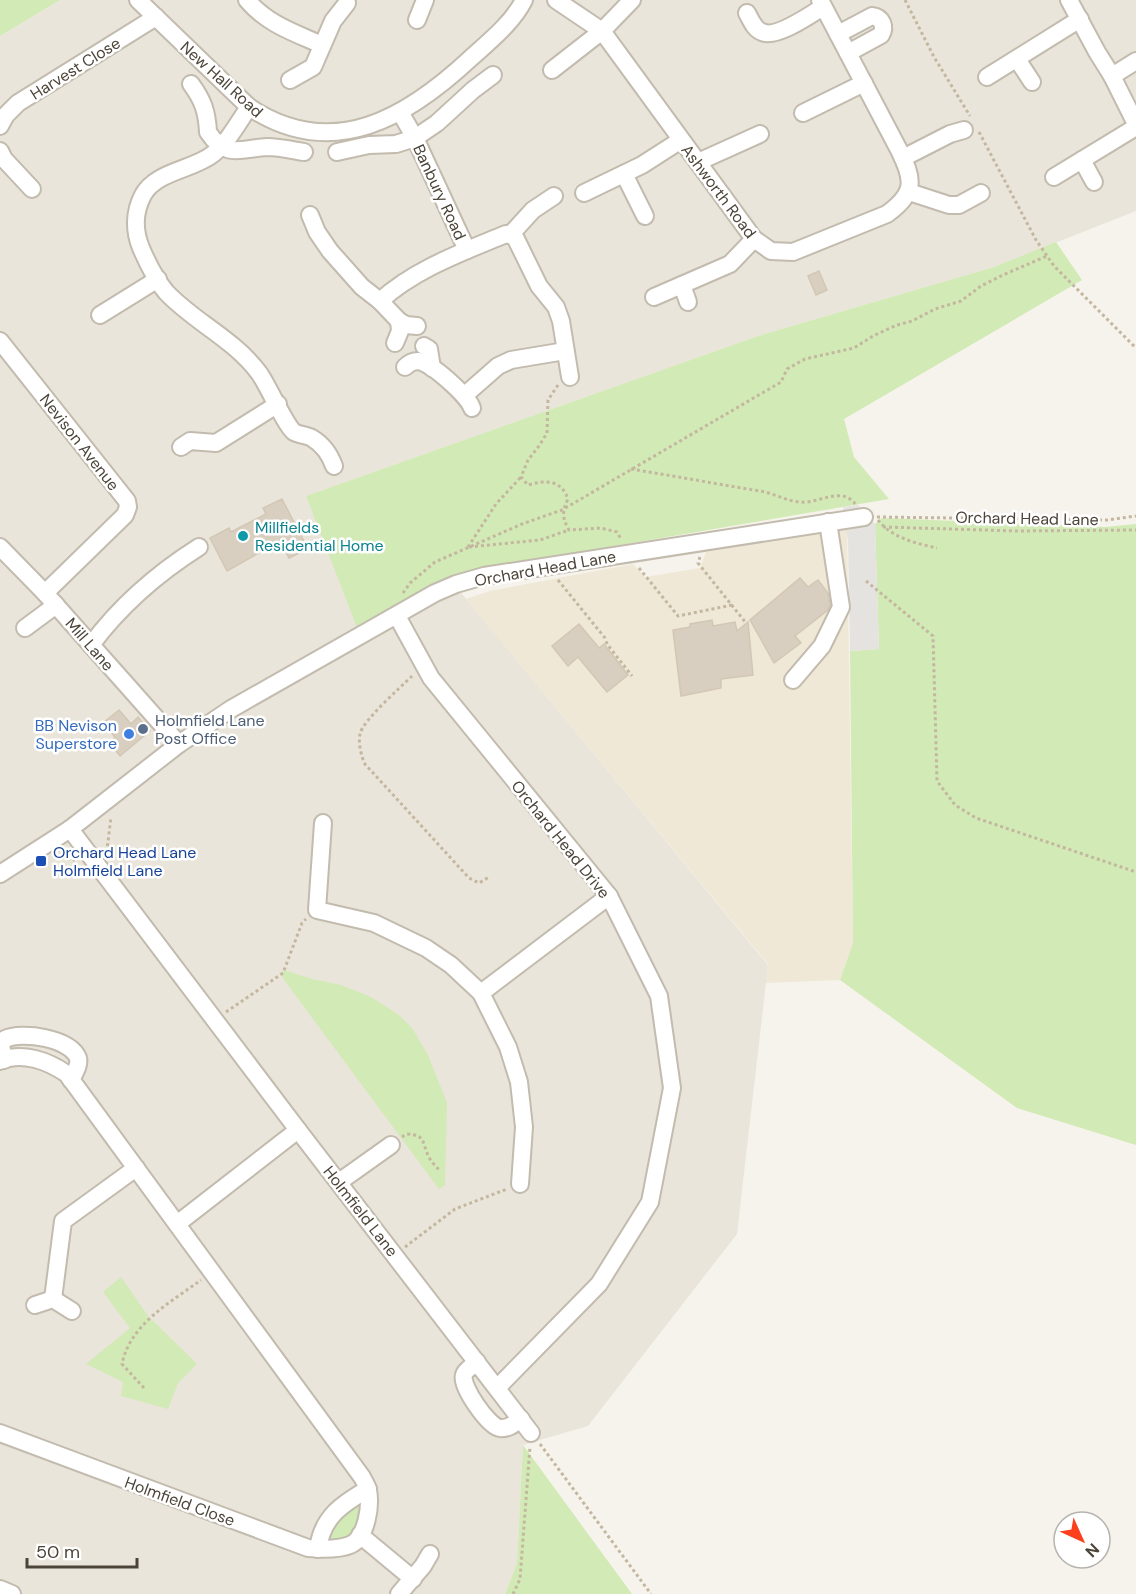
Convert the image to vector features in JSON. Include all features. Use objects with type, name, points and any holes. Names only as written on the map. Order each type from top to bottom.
[{"type":"street","name":"New Hall Road","points":[[138,0],[249,107],[270,121],[308,132],[322,133],[357,129],[400,112],[461,67],[505,26],[524,0]]},
{"type":"street","points":[[247,0],[266,18],[322,45]]},
{"type":"street","points":[[417,20],[425,0]]},
{"type":"street","name":"Ashworth Road","points":[[556,0],[602,31],[754,239],[771,251],[793,252],[887,214],[899,205],[909,192]]},
{"type":"street","points":[[552,70],[602,31],[632,0]]},
{"type":"street","points":[[1054,177],[1136,126],[1112,75],[1096,52],[1069,0]]},
{"type":"street","points":[[290,80],[313,67],[333,21],[347,3]]},
{"type":"street","points":[[747,13],[753,25],[760,32],[769,34],[779,32],[822,4],[903,158],[910,177],[909,192],[949,205],[958,205],[981,193]]},
{"type":"street","points":[[837,33],[872,16],[880,20],[883,25],[882,35],[848,53]]},
{"type":"street","name":"Harvest Close","points":[[0,124],[18,104],[156,17]]},
{"type":"street","points":[[987,76],[1080,19]]},
{"type":"street","points":[[1017,59],[1032,82]]},
{"type":"street","points":[[1112,75],[1136,61]]},
{"type":"street","points":[[337,152],[369,145],[396,144],[415,138],[437,123],[472,90],[494,75]]},
{"type":"street","points":[[803,112],[864,82]]},
{"type":"street","points":[[191,84],[202,98],[206,109],[208,132],[230,151],[242,152],[267,147],[304,153]]},
{"type":"street","points":[[249,107],[222,145],[211,155],[169,175],[152,185],[144,193],[135,224],[136,235],[146,259],[165,290],[181,306],[237,348],[259,373],[294,431],[312,438],[331,457],[334,466]]},
{"type":"street","name":"Banbury Road","points":[[400,112],[415,138],[467,250],[511,234]]},
{"type":"street","points":[[903,158],[950,134],[964,130]]},
{"type":"street","points":[[698,162],[760,134]]},
{"type":"street","points":[[584,193],[624,174],[681,140]]},
{"type":"street","points":[[0,151],[4,159],[32,189]]},
{"type":"street","points":[[1082,160],[1094,182]]},
{"type":"street","points":[[624,174],[645,216]]},
{"type":"street","points":[[554,196],[533,210],[511,234],[520,245],[539,286],[556,307],[561,321],[570,377]]},
{"type":"street","points":[[310,215],[317,232],[330,251],[362,287],[380,301],[399,321],[406,325],[417,326]]},
{"type":"street","points":[[654,297],[730,264],[754,239]]},
{"type":"street","points":[[380,301],[404,281],[467,250]]},
{"type":"street","points":[[100,315],[158,279]]},
{"type":"street","points":[[682,285],[688,302]]},
{"type":"street","points":[[395,343],[400,331],[399,321]]},
{"type":"street","name":"Nevison Avenue","points":[[0,341],[127,501],[128,507],[125,515],[25,628]]},
{"type":"street","points":[[424,346],[429,349],[432,368]]},
{"type":"street","points":[[405,367],[417,361],[432,368],[468,401],[498,366],[511,360],[565,351]]},
{"type":"street","points":[[181,447],[190,441],[216,443],[278,404]]},
{"type":"street","name":"Orchard Head Lane","points":[[0,874],[70,829],[179,744],[231,709],[435,593],[456,584],[484,576],[869,517]]},
{"type":"street","points":[[793,680],[822,645],[841,607],[828,522]]},
{"type":"street","name":"Mill Lane","points":[[0,547],[51,599],[179,744]]},
{"type":"street","points":[[91,645],[105,626],[167,568],[199,547]]},
{"type":"street","name":"Orchard Head Drive","points":[[401,613],[431,678],[609,896],[659,996],[672,1088],[650,1202],[599,1284],[496,1388]]},
{"type":"street","points":[[323,823],[316,910],[374,923],[416,943],[451,965],[481,993],[508,1047],[519,1082],[524,1127],[520,1184]]},
{"type":"street","name":"Holmfield Lane","points":[[70,829],[531,1433]]},
{"type":"street","points":[[481,993],[609,896]]},
{"type":"street","points":[[71,1080],[78,1065],[78,1058],[72,1050],[43,1037],[24,1035],[5,1039],[2,1045],[2,1061],[38,1059],[52,1063],[67,1074],[71,1080],[177,1224],[213,1272],[363,1477],[368,1489],[368,1507],[360,1535],[413,1579]]},
{"type":"street","points":[[177,1224],[298,1130]]},
{"type":"street","points":[[339,1182],[390,1145]]},
{"type":"street","points":[[52,1299],[63,1221],[136,1168]]},
{"type":"street","points":[[35,1305],[52,1299]]},
{"type":"street","points":[[52,1299],[72,1311]]},
{"type":"street","points":[[477,1362],[465,1372],[463,1378],[467,1392],[489,1421],[495,1427],[508,1428],[521,1419]]},
{"type":"street","name":"Holmfield Close","points":[[0,1433],[308,1548],[350,1545],[360,1535]]},
{"type":"street","points":[[318,1549],[320,1536],[340,1505],[368,1489]]},
{"type":"street","points":[[399,1594],[413,1579],[430,1554]]},
{"type":"street","points":[[0,1589],[12,1594]]},
{"type":"path","points":[[905,0],[934,57],[981,135],[1036,240],[1054,266],[1136,348]]},
{"type":"path","points":[[401,613],[403,592],[435,562],[522,524],[562,510],[782,382],[786,369],[806,359],[854,348],[873,336],[912,321],[935,309],[961,301],[981,286],[1047,256]]},
{"type":"path","points":[[467,547],[496,504],[521,477],[528,460],[547,433],[548,400],[558,386],[570,377]]},
{"type":"path","points":[[629,469],[761,491],[803,502],[828,496],[845,496],[852,498],[869,517],[893,534],[937,548]]},
{"type":"path","points":[[521,477],[528,485],[543,480],[557,484],[566,491],[568,498],[562,510],[569,530]]},
{"type":"path","name":"Orchard Head Lane","points":[[869,517],[1107,520],[1136,516]]},
{"type":"path","points":[[883,527],[1018,531],[1136,530]]},
{"type":"path","points":[[467,547],[540,540],[569,530],[601,528],[617,532],[628,554],[678,616],[732,605]]},
{"type":"path","points":[[706,541],[698,563],[746,623]]},
{"type":"path","points":[[548,567],[605,638],[607,645],[632,676]]},
{"type":"path","points":[[866,581],[933,636],[938,781],[955,805],[976,818],[1136,872]]},
{"type":"path","points":[[424,665],[368,720],[360,732],[360,749],[364,762],[469,878],[479,883],[489,877]]},
{"type":"path","points":[[215,1020],[283,973],[302,923],[316,910]]},
{"type":"path","points":[[390,1145],[406,1134],[417,1134],[422,1138],[429,1156],[439,1170]]},
{"type":"path","points":[[395,1255],[455,1209],[520,1184]]},
{"type":"path","points":[[144,1388],[122,1364],[124,1354],[149,1318],[213,1272]]},
{"type":"path","points":[[513,1594],[520,1580],[531,1433]]},
{"type":"path","points":[[531,1433],[651,1594]]},
{"type":"shaded area","points":[[60,0],[1136,0],[1136,211],[994,267],[758,336],[306,496],[449,578],[768,965],[737,1234],[588,1426],[523,1445],[517,1563],[505,1594],[0,1594],[0,36]]},
{"type":"shaded area","points":[[858,505],[875,524],[879,649],[850,651],[848,540],[843,507]]},
{"type":"shaded area","points":[[847,528],[853,943],[840,980],[766,983],[768,964],[466,599],[490,591],[633,564],[645,577],[700,568],[706,552]]},
{"type":"green space","points":[[0,0],[60,0],[0,36]]},
{"type":"green space","points":[[1056,242],[1082,280],[844,419],[854,457],[889,499],[463,572],[358,630],[306,496],[758,336],[994,267]]},
{"type":"green space","points":[[882,518],[1105,527],[1136,524],[1136,1145],[1017,1108],[840,980],[853,943],[850,651],[879,649],[875,524]]},
{"type":"green space","points":[[284,970],[341,985],[371,997],[399,1015],[412,1028],[428,1055],[447,1103],[445,1185],[439,1189],[293,992],[281,975]]},
{"type":"green space","points":[[121,1277],[148,1316],[197,1364],[178,1383],[168,1409],[121,1396],[123,1382],[86,1364],[130,1328],[103,1292]]},
{"type":"green space","points":[[523,1445],[632,1594],[505,1594],[517,1563]]},
{"type":"green space","points":[[361,1496],[360,1515],[354,1529],[342,1538],[323,1543],[327,1527]]},
{"type":"building","points":[[819,271],[827,290],[816,295],[808,276]]},
{"type":"building","name":"Millfields Residential Home","points":[[282,499],[308,549],[289,558],[280,541],[227,571],[210,538],[229,528],[231,532],[266,514],[263,508]]},
{"type":"building","points":[[800,578],[808,587],[818,580],[828,593],[830,605],[828,610],[795,636],[801,643],[774,663],[750,620]]},
{"type":"building","points":[[712,620],[713,626],[735,622],[737,631],[748,622],[753,675],[721,679],[721,688],[681,696],[673,630]]},
{"type":"building","points":[[579,624],[599,648],[604,644],[628,675],[607,692],[578,657],[568,666],[552,646]]},
{"type":"building","name":"BB Nevison Superstore","points":[[119,710],[131,724],[138,717],[150,731],[120,756],[109,742],[115,737],[103,723]]},
{"type":"place","name":"Millfields Residential Home","points":[[243,536]]},
{"type":"place","name":"Holmfield Lane Post Office","points":[[143,729]]},
{"type":"place","name":"BB Nevison Superstore","points":[[129,734]]},
{"type":"place","name":"Orchard Head Lane Holmfield Lane","points":[[41,861]]}]
